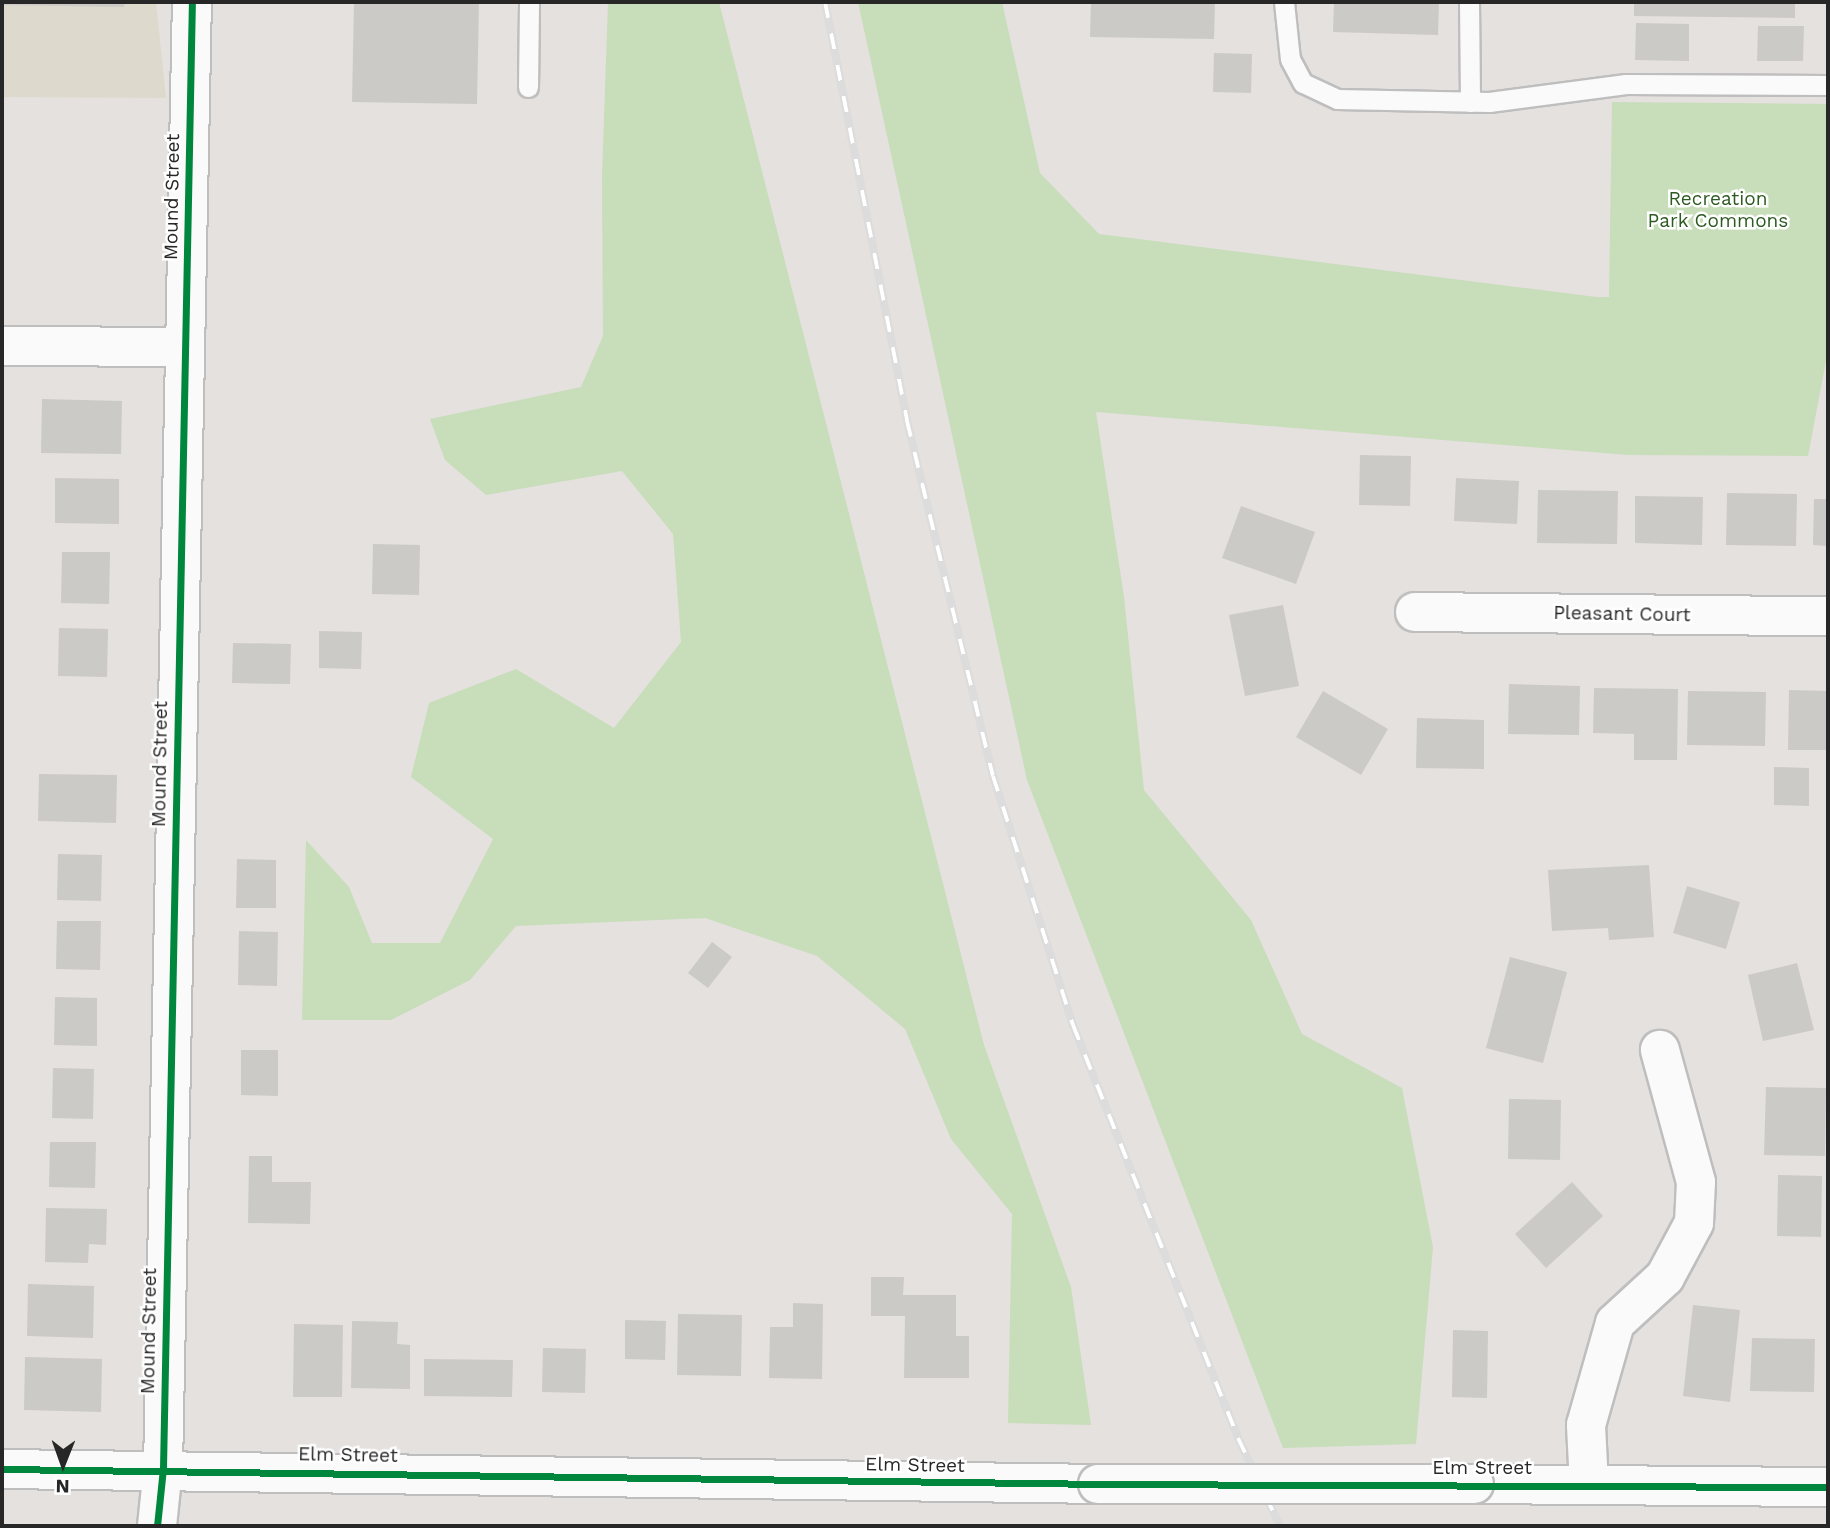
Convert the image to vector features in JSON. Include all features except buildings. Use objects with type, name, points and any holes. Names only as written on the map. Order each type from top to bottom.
[{"type":"street","name":"Mound Street","points":[[157,1526],[163,1468],[192,2]]},
{"type":"street","points":[[2,346],[185,347]]},
{"type":"street","name":"Pleasant Court","points":[[1415,612],[1828,616]]},
{"type":"street","points":[[1589,1485],[1586,1424],[1615,1323],[1665,1277],[1694,1223],[1696,1182],[1660,1050]]},
{"type":"street","name":"Elm Street","points":[[2,1469],[163,1468],[1098,1484],[1828,1488]]},
{"type":"lane","points":[[528,87],[529,2]]},
{"type":"lane","points":[[1284,2],[1290,59],[1303,83],[1337,99],[1470,102],[1626,84],[1828,85]]},
{"type":"lane","points":[[1469,2],[1470,102]]},
{"type":"shaded area","points":[[2,2],[156,2],[166,98],[2,97]]},
{"type":"green space","points":[[608,2],[719,2],[984,1045],[1071,1287],[1091,1425],[1008,1423],[1012,1214],[951,1139],[905,1029],[817,956],[705,918],[516,926],[470,980],[391,1020],[302,1020],[306,840],[349,887],[372,943],[440,943],[493,839],[411,777],[429,703],[516,669],[614,728],[681,642],[673,534],[622,471],[486,495],[445,460],[430,419],[581,387],[603,336],[602,177]]},
{"type":"green space","name":"Recreation Park Commons","points":[[858,2],[1002,2],[1040,173],[1099,234],[1596,297],[1609,297],[1612,102],[1828,104],[1828,350],[1808,456],[1628,455],[1096,412],[1124,597],[1144,790],[1251,920],[1302,1034],[1402,1088],[1433,1247],[1416,1444],[1283,1448],[1027,780]]},
{"type":"railway","points":[[825,2],[907,421],[993,776],[1073,1025],[1238,1438],[1280,1526]]},
{"type":"cycle path","points":[[157,1526],[163,1468],[192,2]]},
{"type":"cycle path","points":[[2,1469],[1098,1484],[1828,1487]]}]
